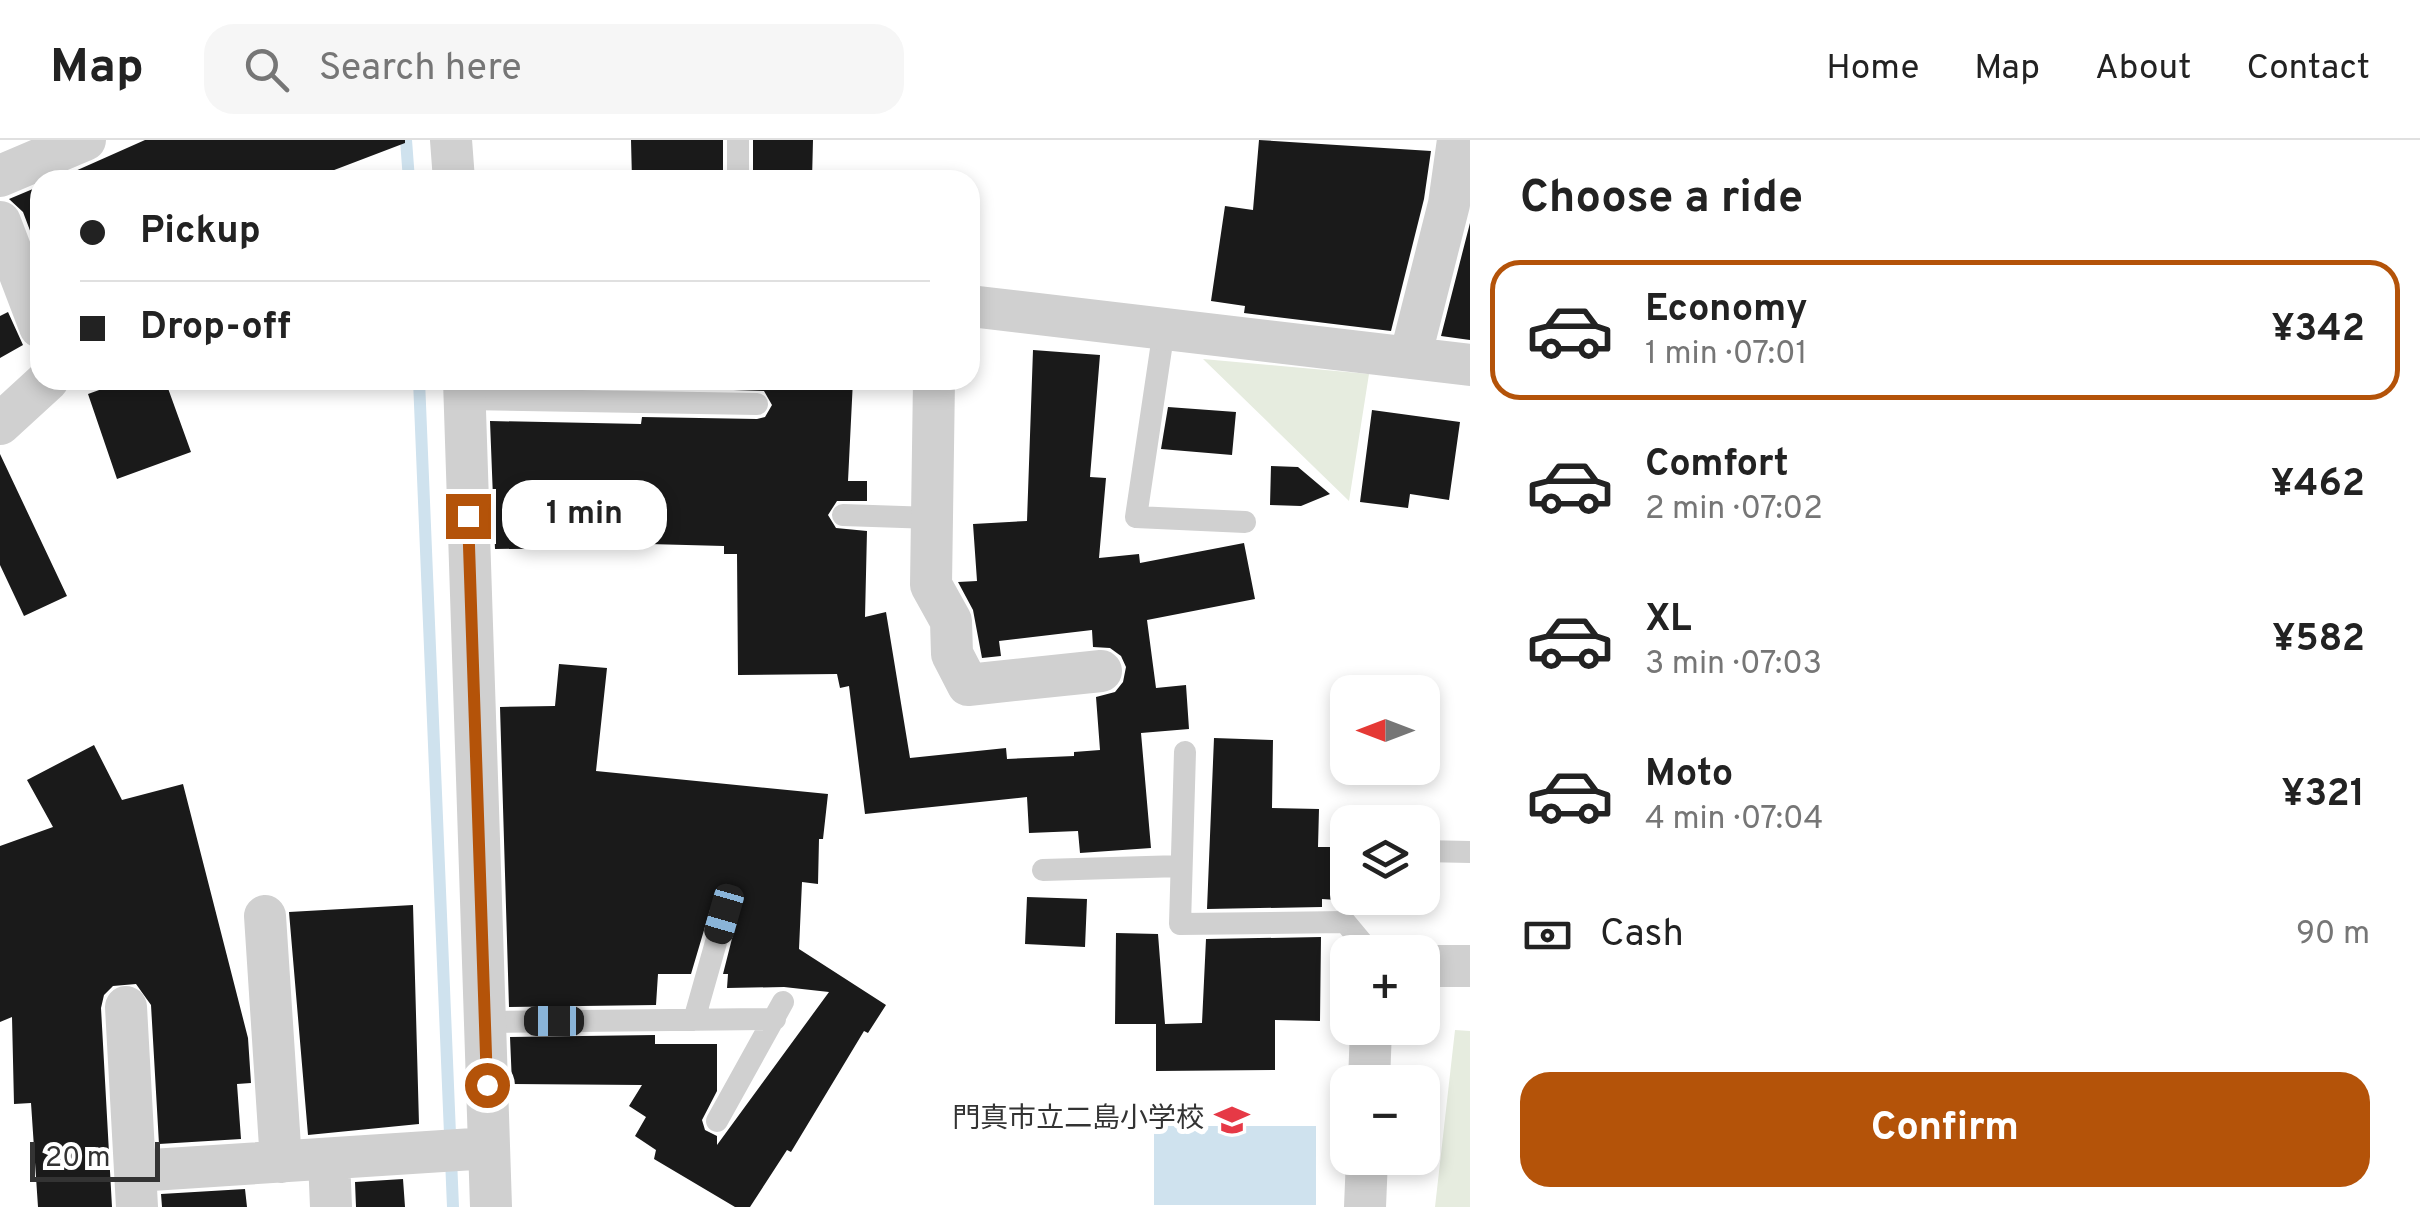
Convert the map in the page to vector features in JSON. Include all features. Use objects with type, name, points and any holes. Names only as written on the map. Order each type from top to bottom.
[{"type":"street","points":[[0,176],[85,140]]},
{"type":"street","points":[[451,140],[453,170]]},
{"type":"street","points":[[1410,358],[1450,204],[1458,140]]},
{"type":"street","points":[[0,222],[30,301]]},
{"type":"street","points":[[980,307],[1470,365]]},
{"type":"street","points":[[0,424],[37,390]]},
{"type":"street","points":[[465,390],[484,1022],[479,1149],[490,1207]]},
{"type":"street","points":[[934,390],[932,585],[951,621],[952,654],[968,685],[1101,671]]},
{"type":"street","points":[[265,916],[281,1162]]},
{"type":"street","points":[[1440,966],[1470,966]]},
{"type":"street","points":[[126,1007],[136,1189],[281,1162],[479,1149]]},
{"type":"street","points":[[329,1158],[332,1207]]},
{"type":"street","points":[[1366,1207],[1367,1175]]},
{"type":"lane","points":[[738,140],[738,170]]},
{"type":"lane","points":[[1164,329],[1136,517],[1245,522]]},
{"type":"lane","points":[[465,390],[756,404]]},
{"type":"lane","points":[[843,515],[932,518]]},
{"type":"lane","points":[[1184,752],[1180,924],[1345,922],[1356,935]]},
{"type":"lane","points":[[1440,851],[1470,852]]},
{"type":"lane","points":[[1043,870],[1181,866]]},
{"type":"lane","points":[[694,1020],[724,914]]},
{"type":"lane","points":[[484,1022],[694,1020],[779,1010],[717,1122]]},
{"type":"shaded area","points":[[1203,359],[1369,374],[1349,501]]},
{"type":"shaded area","points":[[1455,1030],[1470,1031],[1470,1207],[1435,1207]]},
{"type":"water","points":[[1154,1126],[1316,1126],[1316,1205],[1154,1205]]},
{"type":"building","points":[[145,140],[405,140],[334,170],[78,170]]},
{"type":"building","points":[[631,140],[723,140],[723,170],[632,170]]},
{"type":"building","points":[[753,140],[813,140],[812,170],[753,170]]},
{"type":"building","points":[[1259,140],[1431,151],[1424,199],[1391,331],[1244,313],[1245,306],[1211,301],[1225,206],[1253,210]]},
{"type":"building","points":[[30,190],[30,231],[23,212],[9,199]]},
{"type":"building","points":[[1470,223],[1470,340],[1441,336]]},
{"type":"building","points":[[8,312],[23,345],[0,358],[0,316]]},
{"type":"building","points":[[1033,350],[1100,355],[1090,477],[1106,478],[1099,558],[1139,554],[1140,563],[1244,543],[1255,599],[1147,620],[1156,688],[1186,685],[1189,729],[1141,733],[1151,848],[1080,853],[1078,831],[1029,833],[1027,797],[865,814],[849,686],[840,688],[837,674],[738,675],[737,554],[724,554],[724,546],[611,543],[611,548],[495,549],[490,421],[641,424],[642,417],[757,419],[765,417],[772,405],[764,391],[734,390],[853,390],[848,481],[867,481],[867,501],[837,501],[828,515],[836,528],[867,531],[865,617],[886,612],[910,758],[1006,748],[1007,759],[1074,756],[1074,752],[1100,750],[1096,697],[1115,692],[1123,682],[1126,667],[1121,656],[1110,648],[1093,647],[1092,630],[999,641],[1001,656],[982,658],[973,610],[958,582],[977,581],[973,524],[1027,521]]},
{"type":"building","points":[[99,390],[169,390],[191,452],[117,479],[88,394]]},
{"type":"building","points":[[1168,407],[1236,412],[1232,455],[1161,449]]},
{"type":"building","points":[[1372,410],[1460,422],[1449,500],[1410,494],[1408,508],[1360,502]]},
{"type":"building","points":[[0,454],[67,596],[24,616],[0,565]]},
{"type":"building","points":[[1271,466],[1298,467],[1330,494],[1301,506],[1270,505]]},
{"type":"building","points":[[559,664],[607,668],[596,771],[828,794],[823,839],[819,839],[818,884],[802,882],[799,949],[886,1005],[868,1033],[864,1031],[791,1152],[787,1150],[750,1207],[735,1207],[654,1159],[656,1150],[635,1136],[646,1117],[629,1106],[642,1085],[512,1084],[510,1037],[655,1035],[655,1044],[717,1044],[717,1091],[702,1120],[705,1130],[717,1136],[717,1145],[829,992],[784,987],[727,988],[728,974],[723,974],[739,911],[734,903],[721,899],[710,910],[691,974],[658,974],[656,1005],[509,1007],[500,707],[555,706]]},
{"type":"building","points":[[1214,738],[1273,740],[1272,808],[1319,809],[1318,847],[1330,847],[1330,900],[1322,899],[1322,907],[1207,909]]},
{"type":"building","points":[[94,745],[122,800],[183,784],[248,1038],[251,1083],[237,1084],[241,1139],[159,1144],[151,1005],[136,984],[113,986],[104,995],[101,1008],[112,1207],[38,1207],[31,1103],[14,1104],[12,1017],[0,1022],[0,846],[53,827],[27,780]]},
{"type":"building","points":[[1027,897],[1087,899],[1085,947],[1025,944]]},
{"type":"building","points":[[413,905],[419,1124],[308,1135],[289,912]]},
{"type":"building","points":[[1116,933],[1158,934],[1165,1024],[1202,1023],[1206,939],[1321,937],[1320,1021],[1275,1020],[1275,1070],[1156,1071],[1156,1024],[1115,1024]]},
{"type":"building","points":[[403,1179],[405,1207],[356,1207],[355,1182]]},
{"type":"building","points":[[245,1189],[247,1207],[162,1207],[161,1194]]},
{"type":"waterway","points":[[406,140],[408,170]]},
{"type":"waterway","points":[[419,390],[453,1207]]},
{"type":"place","name":"門真市立二島小学校","points":[[1232,1120]]},
{"type":"route","points":[[468,516],[487,1085]]}]
